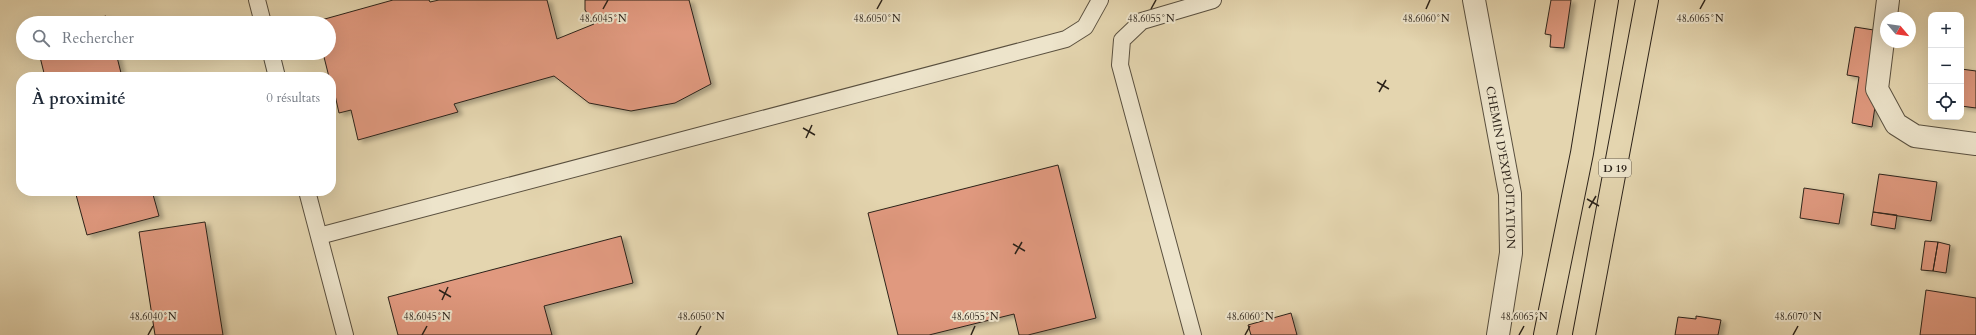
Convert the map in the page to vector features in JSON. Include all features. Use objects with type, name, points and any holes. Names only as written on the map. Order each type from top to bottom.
[{"type":"main road","name":"D 19","points":[[1545,335],[1582,153],[1607,0]]},
{"type":"main road","name":"D 19","points":[[1584,335],[1647,0]]},
{"type":"street","name":"CHEMIN D'EXPLOITATION","points":[[1474,0],[1510,194],[1511,253],[1498,335]]},
{"type":"street","points":[[1888,0],[1877,89],[1896,124],[1915,136],[1976,144]]},
{"type":"lane","points":[[257,0],[261,16]]},
{"type":"lane","points":[[319,236],[1066,39],[1085,27],[1100,0]]},
{"type":"lane","points":[[1193,335],[1120,65],[1122,40],[1142,20],[1213,0]]},
{"type":"lane","points":[[273,60],[276,72]]},
{"type":"lane","points":[[308,196],[345,335]]},
{"type":"building","points":[[393,0],[429,0],[430,2],[439,0],[547,0],[557,39],[594,24],[585,10],[585,0],[689,0],[711,84],[675,103],[631,111],[589,103],[554,76],[454,104],[458,112],[358,140],[351,110],[339,113],[336,100],[336,72],[328,72],[325,60],[336,60],[336,16]]},
{"type":"building","points":[[1551,0],[1571,0],[1564,48],[1550,47],[1551,35],[1545,34]]},
{"type":"building","points":[[1855,27],[1880,31],[1880,48],[1884,48],[1872,127],[1852,123],[1859,77],[1847,75]]},
{"type":"building","points":[[41,60],[118,60],[121,72],[44,72]]},
{"type":"building","points":[[1964,69],[1976,71],[1976,108],[1964,106]]},
{"type":"building","points":[[1058,165],[1096,318],[1028,335],[1019,335],[1014,314],[929,335],[898,335],[868,213]]},
{"type":"building","points":[[1879,174],[1937,182],[1931,221],[1873,212]]},
{"type":"building","points":[[1804,188],[1844,194],[1839,224],[1800,218]]},
{"type":"building","points":[[76,196],[153,196],[159,216],[87,235]]},
{"type":"building","points":[[1873,212],[1897,215],[1895,229],[1871,225]]},
{"type":"building","points":[[205,222],[223,335],[155,335],[139,232]]},
{"type":"building","points":[[621,236],[633,283],[544,306],[552,335],[398,335],[388,297]]},
{"type":"building","points":[[1925,241],[1938,242],[1933,271],[1921,270]]},
{"type":"building","points":[[1938,242],[1950,245],[1946,273],[1933,271]]},
{"type":"building","points":[[1926,290],[1976,298],[1976,335],[1920,335]]},
{"type":"building","points":[[1291,313],[1297,335],[1251,335],[1248,325]]},
{"type":"building","points":[[1696,316],[1721,320],[1718,335],[1675,335],[1678,317],[1696,319]]}]
